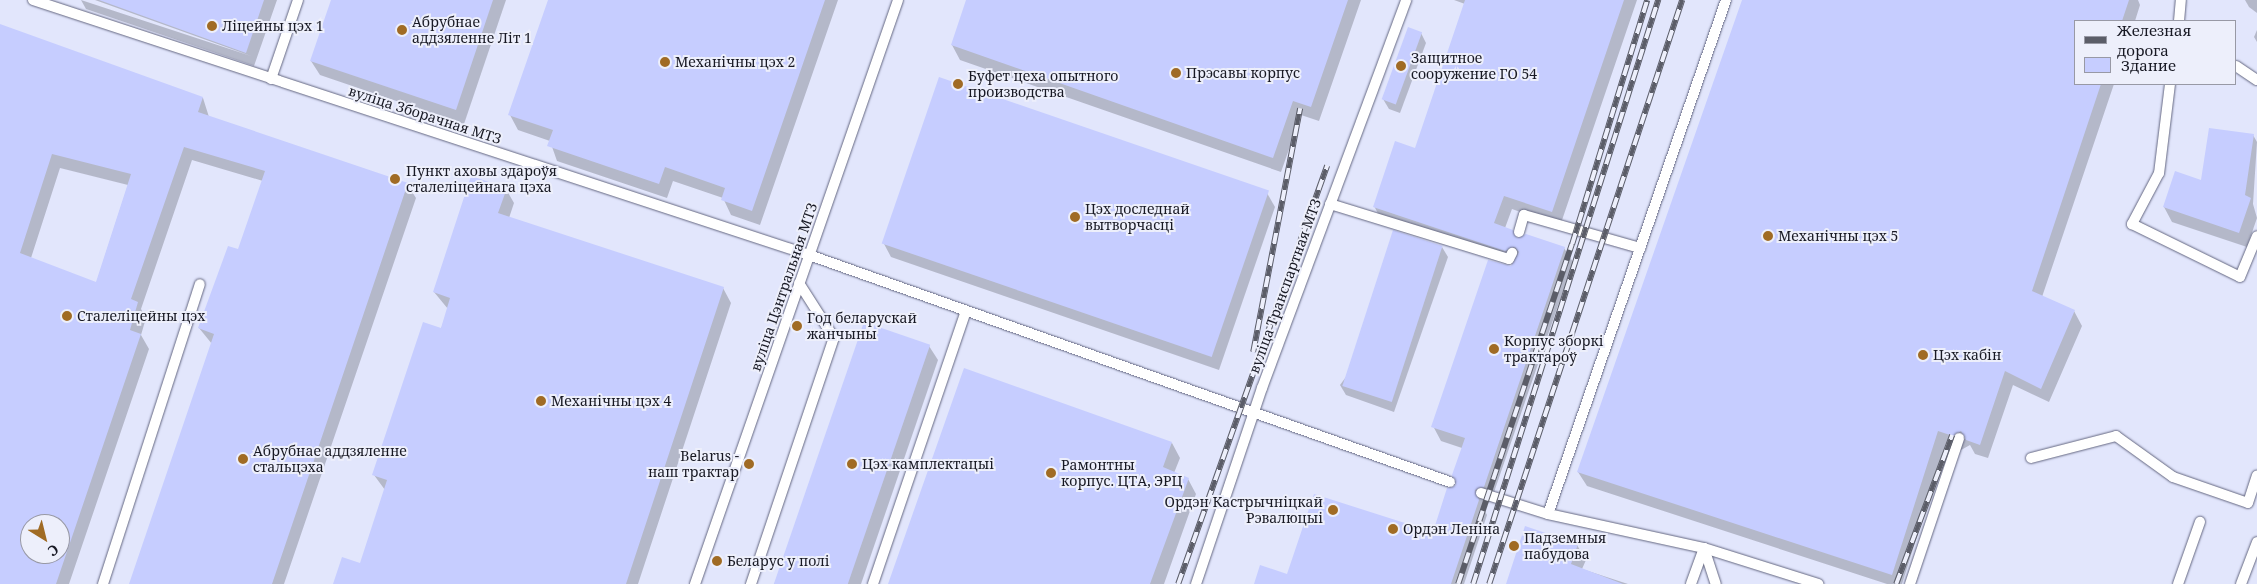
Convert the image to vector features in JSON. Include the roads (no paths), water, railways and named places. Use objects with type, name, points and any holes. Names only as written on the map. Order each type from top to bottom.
[{"type":"lane","name":"вуліца Зборачная МТЗ","points":[[33,0],[809,255],[1450,482]]},
{"type":"lane","points":[[271,79],[298,0]]},
{"type":"lane","name":"вуліца Цэнтральная МТЗ","points":[[695,584],[898,0]]},
{"type":"lane","name":"вуліца Транспартная МТЗ","points":[[1196,584],[1254,414],[1406,0]]},
{"type":"lane","points":[[1548,514],[1726,0]]},
{"type":"lane","points":[[2179,20],[2182,0]]},
{"type":"lane","points":[[2237,67],[2257,80]]},
{"type":"lane","points":[[2170,85],[2159,173],[2132,224],[2240,277],[2257,236]]},
{"type":"lane","points":[[1330,204],[1509,259],[1512,253]]},
{"type":"lane","points":[[1519,232],[1524,215],[1640,248]]},
{"type":"lane","points":[[751,584],[834,338],[799,283]]},
{"type":"lane","points":[[103,584],[200,284]]},
{"type":"lane","points":[[873,584],[966,311]]},
{"type":"lane","points":[[2031,458],[2116,436],[2173,476],[2252,504],[2257,475]]},
{"type":"lane","points":[[1910,584],[1959,438]]},
{"type":"lane","points":[[1481,493],[1548,514],[1704,548],[1818,584]]},
{"type":"lane","points":[[2178,584],[2200,522]]},
{"type":"lane","points":[[2241,584],[2257,542]]},
{"type":"lane","points":[[1691,584],[1704,548]]},
{"type":"lane","points":[[1704,548],[1716,584]]},
{"type":"railway","points":[[1458,584],[1572,244],[1647,0]]},
{"type":"railway","points":[[1473,584],[1658,0]]},
{"type":"railway","points":[[1489,584],[1682,0]]},
{"type":"railway","points":[[1253,352],[1300,109]]},
{"type":"railway","points":[[1178,584],[1327,166]]},
{"type":"railway","points":[[1896,584],[1952,435]]},
{"type":"place","name":"Ліцейны цэх 1","points":[[212,26]]},
{"type":"place","name":"Абрубнае аддзяленне Літ 1","points":[[402,30]]},
{"type":"place","name":"Механічны цэх 2","points":[[665,62]]},
{"type":"place","name":"Защитное сооружение ГО 54","points":[[1401,66]]},
{"type":"place","name":"Прэсавы корпус","points":[[1176,73]]},
{"type":"place","name":"Буфет цеха опытного производства","points":[[958,84]]},
{"type":"place","name":"Пункт аховы здароўя сталеліцейнага цэха","points":[[395,179]]},
{"type":"place","name":"Цэх доследнай вытворчасці","points":[[1075,217]]},
{"type":"place","name":"Механічны цэх 5","points":[[1768,236]]},
{"type":"place","name":"Сталеліцейны цэх","points":[[67,316]]},
{"type":"place","name":"Год беларускай жанчыны","points":[[797,326]]},
{"type":"place","name":"Корпус зборкі трактароў","points":[[1494,349]]},
{"type":"place","name":"Цэх кабін","points":[[1923,355]]},
{"type":"place","name":"Механічны цэх 4","points":[[541,401]]},
{"type":"place","name":"Абрубнае аддзяленне стальцэха","points":[[243,459]]},
{"type":"place","name":"Belarus - наш трактар","points":[[749,464]]},
{"type":"place","name":"Цэх камплектацыі","points":[[852,464]]},
{"type":"place","name":"Рамонтны корпус. ЦТА, ЭРЦ","points":[[1051,473]]},
{"type":"place","name":"Ордэн Кастрычніцкай Рэвалюцыі","points":[[1333,510]]},
{"type":"place","name":"Ордэн Леніна","points":[[1393,529]]},
{"type":"place","name":"Падземныя пабудова","points":[[1514,546]]},
{"type":"place","name":"Беларус у полі","points":[[717,561]]}]
